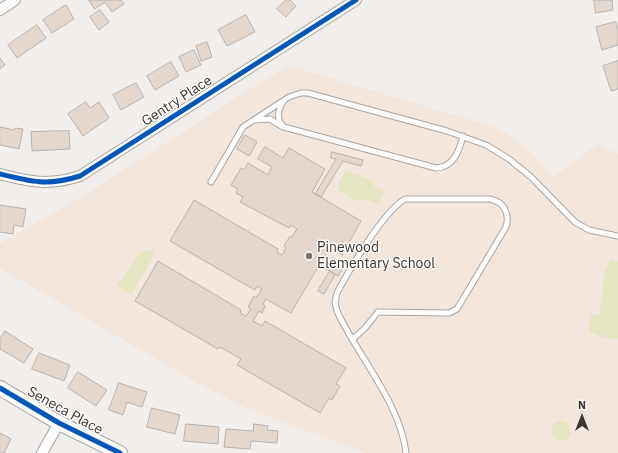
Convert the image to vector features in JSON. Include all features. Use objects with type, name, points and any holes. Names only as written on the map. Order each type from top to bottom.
[{"type":"street","points":[[0,10],[15,0]]},
{"type":"street","name":"Gentry Place","points":[[0,174],[32,182],[49,183],[64,181],[80,176],[356,0]]},
{"type":"street","name":"Seneca Place","points":[[0,388],[59,423],[120,453]]},
{"type":"street","points":[[42,453],[59,423]]},
{"type":"lane","points":[[211,182],[239,132],[252,120],[296,94],[308,93],[463,136],[486,145],[517,165],[541,186],[575,222],[589,230],[618,236]]},
{"type":"lane","points":[[284,127],[280,123],[278,114],[280,106],[285,100]]},
{"type":"lane","points":[[252,120],[270,119],[284,127],[436,168],[445,166],[452,160],[458,151],[463,136]]},
{"type":"lane","points":[[353,339],[366,328],[378,312],[449,313],[457,309],[506,227],[507,214],[503,206],[500,203],[490,199],[409,198],[398,204],[374,233],[337,293],[335,302],[337,311],[388,401],[403,439],[406,453]]},
{"type":"shaded area","name":"Pinewood Elementary School","points":[[290,66],[491,126],[509,135],[529,151],[553,177],[598,144],[618,154],[618,453],[365,453],[248,409],[199,384],[0,268],[0,243],[77,200],[267,78]]},
{"type":"green space","points":[[345,171],[373,180],[374,186],[382,189],[384,193],[377,204],[369,200],[352,200],[337,188]]},
{"type":"green space","points":[[145,250],[153,251],[153,258],[131,295],[117,285],[138,256]]},
{"type":"green space","points":[[611,260],[618,262],[618,339],[603,337],[589,332],[591,314],[599,315],[605,271]]},
{"type":"green space","points":[[557,421],[565,421],[571,427],[571,435],[565,441],[557,441],[551,435],[551,427]]},
{"type":"building","points":[[89,0],[121,0],[124,4],[112,12],[105,2],[95,9]]},
{"type":"building","points":[[286,0],[290,0],[296,6],[286,17],[277,9]]},
{"type":"building","points":[[594,0],[612,0],[613,10],[596,13]]},
{"type":"building","points":[[66,5],[74,19],[52,33],[43,20]]},
{"type":"building","points":[[100,10],[109,22],[99,30],[90,17]]},
{"type":"building","points":[[246,15],[255,32],[227,46],[218,30]]},
{"type":"building","points":[[616,22],[618,30],[618,45],[602,50],[596,27]]},
{"type":"building","points":[[37,25],[46,38],[17,58],[8,45]]},
{"type":"building","points":[[207,42],[212,57],[201,61],[196,46]]},
{"type":"building","points":[[194,50],[201,65],[186,72],[179,57]]},
{"type":"building","points":[[0,58],[5,65],[0,69]]},
{"type":"building","points":[[618,61],[618,89],[611,91],[603,66]]},
{"type":"building","points":[[171,62],[179,76],[155,90],[147,76]]},
{"type":"building","points":[[136,83],[144,97],[121,110],[113,95]]},
{"type":"building","points":[[86,102],[90,108],[99,102],[109,118],[83,136],[68,114]]},
{"type":"building","points":[[0,127],[14,130],[15,128],[23,129],[19,149],[0,145]]},
{"type":"building","points":[[69,131],[70,149],[32,151],[31,132]]},
{"type":"building","points":[[245,135],[257,142],[249,156],[237,149]]},
{"type":"building","name":"Pinewood Elementary School","points":[[265,147],[283,158],[289,148],[325,169],[312,192],[361,221],[342,255],[330,248],[324,257],[343,268],[338,276],[319,265],[291,313],[266,299],[263,304],[265,306],[262,313],[259,311],[253,321],[262,326],[265,321],[346,368],[336,384],[340,386],[332,400],[329,398],[320,413],[237,365],[241,359],[220,347],[218,349],[135,301],[158,261],[241,310],[240,313],[246,316],[251,309],[248,307],[254,296],[256,298],[262,289],[257,286],[255,290],[170,241],[194,200],[278,249],[277,252],[282,255],[286,248],[284,246],[290,236],[292,237],[297,229],[291,225],[289,228],[240,202],[243,197],[236,193],[238,189],[231,185],[241,168],[244,170],[248,163],[268,175],[272,167],[258,159]]},
{"type":"building","points":[[332,152],[363,160],[361,166],[343,161],[321,197],[315,194],[336,159],[331,158]]},
{"type":"building","points":[[0,205],[26,209],[23,227],[14,225],[13,234],[0,232]]},
{"type":"building","points":[[330,271],[335,275],[324,294],[318,291]]},
{"type":"building","points":[[5,331],[33,349],[24,363],[0,349],[0,339]]},
{"type":"building","points":[[39,353],[70,365],[64,381],[32,369]]},
{"type":"building","points":[[78,372],[107,390],[96,406],[68,388]]},
{"type":"building","points":[[119,383],[147,392],[142,407],[127,402],[123,415],[109,410]]},
{"type":"building","points":[[152,408],[180,415],[175,434],[147,427]]},
{"type":"building","points":[[186,424],[219,427],[218,444],[184,441]]},
{"type":"building","points":[[254,424],[268,426],[267,430],[278,431],[277,443],[251,441],[250,449],[224,447],[226,429],[253,431]]},
{"type":"building","points":[[0,433],[11,439],[4,453],[0,453]]},
{"type":"cycle path","points":[[0,174],[40,182],[59,181],[80,176],[356,0]]},
{"type":"cycle path","points":[[0,388],[59,423],[120,453]]},
{"type":"place","name":"Pinewood Elementary School","points":[[309,256]]}]
